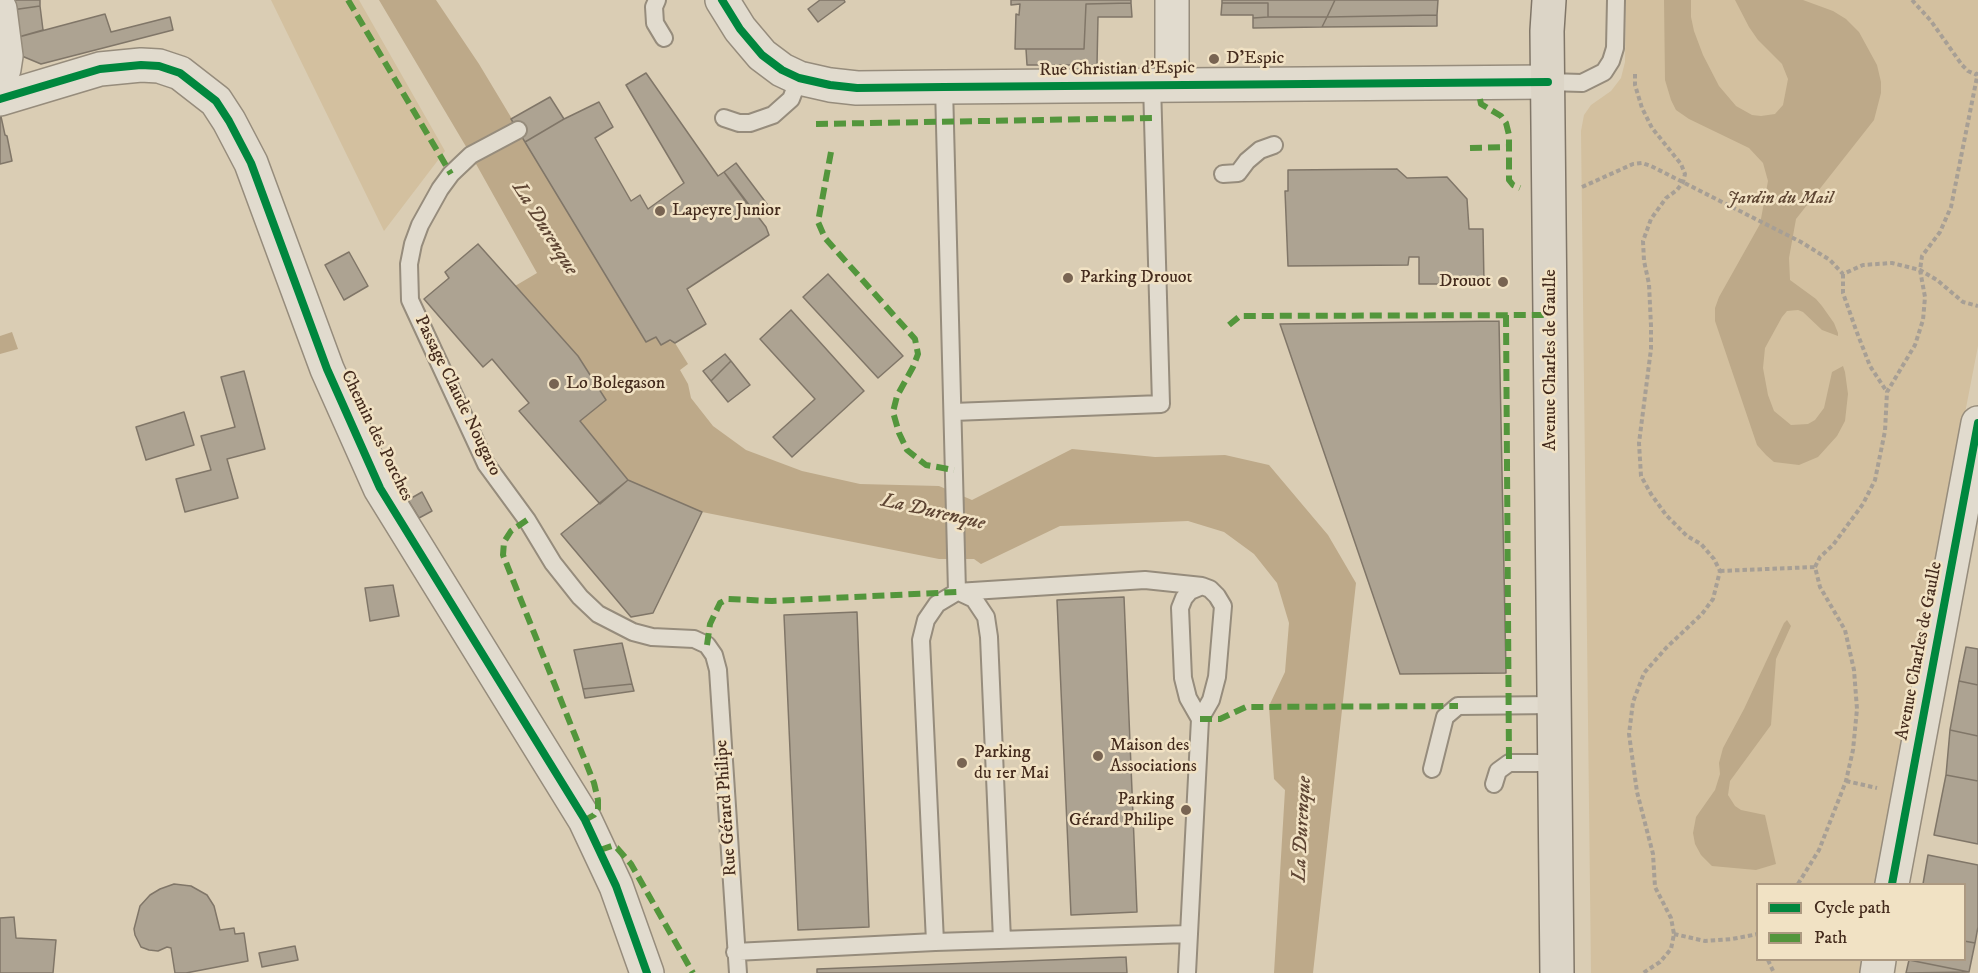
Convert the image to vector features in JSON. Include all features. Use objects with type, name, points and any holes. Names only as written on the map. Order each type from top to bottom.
[{"type":"main road","name":"Avenue Charles de Gaulle","points":[[1550,0],[1547,31],[1557,973]]},
{"type":"street","name":"Rue Christian d'Espic","points":[[722,0],[740,29],[762,55],[782,70],[799,78],[857,88],[1548,82]]},
{"type":"street","points":[[1162,84],[1172,0]]},
{"type":"street","points":[[0,9],[6,56],[0,80]]},
{"type":"street","name":"Chemin des Porches","points":[[0,99],[100,69],[141,65],[159,66],[180,73],[216,101],[251,163],[327,369],[380,488],[585,820],[616,886],[647,973]]},
{"type":"street","name":"Avenue Charles de Gaulle","points":[[1892,883],[1978,423]]},
{"type":"lane","points":[[657,0],[654,8],[655,23],[664,38]]},
{"type":"lane","points":[[1548,82],[1582,83],[1604,72],[1615,48],[1616,0]]},
{"type":"lane","points":[[724,118],[739,123],[750,123],[773,115],[791,99],[799,78]]},
{"type":"lane","points":[[953,412],[1161,404],[1162,84]]},
{"type":"lane","points":[[944,87],[957,592]]},
{"type":"lane","name":"Passage Claude Nougaro","points":[[518,129],[471,155],[451,174],[420,225],[413,244],[409,284],[410,300],[486,464],[527,520],[564,579],[598,614],[633,632],[652,637],[694,639],[707,645]]},
{"type":"lane","points":[[1223,174],[1238,173],[1260,150],[1274,145]]},
{"type":"lane","points":[[935,942],[921,640],[926,620],[937,604],[957,592],[1145,580],[1202,586],[1210,589],[1223,606],[1217,677],[1211,700],[1200,718],[1186,973]]},
{"type":"lane","points":[[1200,718],[1188,698],[1183,678],[1180,608],[1190,591],[1202,586]]},
{"type":"lane","points":[[957,592],[974,599],[986,617],[989,637],[1002,940]]},
{"type":"lane","name":"Rue Gérard Philipe","points":[[707,645],[714,655],[718,670],[738,973]]},
{"type":"lane","points":[[1432,769],[1445,717],[1458,706],[1554,705]]},
{"type":"lane","points":[[1494,784],[1498,771],[1509,763],[1554,763]]},
{"type":"lane","points":[[735,952],[935,942],[1189,934]]},
{"type":"path","points":[[1799,883],[1819,850],[1846,781],[1853,750],[1857,709],[1854,670],[1845,630],[1820,587],[1815,567],[1820,557],[1833,545],[1858,511],[1875,480],[1885,431],[1887,392],[1915,345],[1923,320],[1925,297],[1920,270],[1922,256],[1940,232],[1951,207],[1978,74],[1968,71],[1962,65],[1931,21],[1912,0]]},
{"type":"path","points":[[1634,65],[1635,86],[1642,108],[1652,128],[1681,164],[1685,174],[1683,182],[1654,213],[1643,241],[1649,284],[1651,326],[1639,443],[1641,476],[1666,515],[1687,536],[1701,544],[1714,559],[1720,572],[1716,592],[1708,606],[1644,673],[1633,702],[1629,734],[1637,792],[1653,854],[1655,887],[1671,918],[1674,934],[1671,949],[1660,962],[1643,973]]},
{"type":"path","points":[[1581,187],[1633,164],[1651,166],[1801,242],[1830,260],[1843,274],[1843,293],[1869,366],[1887,392]]},
{"type":"path","points":[[1843,274],[1863,265],[1892,263],[1920,270],[1937,280],[1963,302],[1978,306]]},
{"type":"path","points":[[1720,572],[1815,567]]},
{"type":"path","points":[[1846,781],[1883,789]]},
{"type":"path","points":[[1674,934],[1705,941],[1756,934]]},
{"type":"green space","points":[[271,0],[359,0],[445,151],[384,231]]},
{"type":"green space","name":"Jardin du Mail","points":[[1626,0],[1978,0],[1978,346],[1876,883],[1756,883],[1756,961],[1864,961],[1861,973],[1591,973],[1581,131],[1584,115],[1591,105],[1611,91],[1621,78],[1625,62]]},
{"type":"water","name":"La Durenque","points":[[379,0],[436,0],[479,64],[646,342],[656,337],[675,343],[688,364],[680,370],[688,384],[691,398],[713,426],[746,450],[802,471],[860,484],[939,486],[972,500],[1072,449],[1155,457],[1225,455],[1269,465],[1328,535],[1356,583],[1313,973],[1274,973],[1285,790],[1274,779],[1269,706],[1285,672],[1289,623],[1277,583],[1254,554],[1224,532],[1188,521],[1060,526],[981,564],[974,559],[939,559],[702,512],[628,480],[580,421],[606,400],[578,356],[515,286],[537,273],[471,155]]},
{"type":"water","points":[[1664,0],[1691,0],[1694,31],[1719,86],[1736,106],[1752,115],[1775,114],[1783,105],[1788,79],[1782,64],[1758,40],[1749,27],[1735,0],[1803,0],[1833,11],[1846,19],[1859,32],[1877,65],[1881,93],[1874,120],[1796,219],[1789,258],[1790,280],[1822,306],[1834,323],[1838,336],[1822,330],[1803,312],[1787,311],[1765,348],[1763,368],[1768,395],[1774,411],[1791,425],[1808,424],[1815,420],[1824,408],[1832,372],[1843,366],[1845,372],[1848,394],[1845,421],[1837,436],[1818,457],[1799,465],[1774,462],[1757,445],[1715,321],[1715,308],[1719,297],[1760,224],[1768,181],[1763,163],[1749,148],[1689,119],[1676,110],[1665,80]]},
{"type":"water","points":[[12,332],[18,349],[0,354],[0,336]]},
{"type":"water","points":[[1787,620],[1791,626],[1776,659],[1771,725],[1730,781],[1728,795],[1735,806],[1741,810],[1765,815],[1776,864],[1756,870],[1712,866],[1701,855],[1695,844],[1693,833],[1696,817],[1715,790],[1720,774],[1719,763],[1723,748]]},
{"type":"building","points":[[11,0],[40,0],[40,6],[12,10]]},
{"type":"building","points":[[820,0],[844,0],[845,2],[818,22],[808,9]]},
{"type":"building","points":[[1011,0],[1131,0],[1131,3],[1086,4],[1084,49],[1015,49],[1016,14],[1019,15],[1020,4],[1011,5]]},
{"type":"building","points":[[1222,0],[1335,0],[1327,17],[1268,17],[1268,3],[1222,3]]},
{"type":"building","points":[[1335,0],[1438,0],[1437,15],[1327,17]]},
{"type":"building","points":[[1131,3],[1132,17],[1098,17],[1097,65],[1027,65],[1026,49],[1084,49],[1086,4]]},
{"type":"building","points":[[1222,3],[1268,3],[1268,17],[1221,15]]},
{"type":"building","points":[[40,6],[43,30],[15,38],[12,10]]},
{"type":"building","points":[[105,14],[111,32],[170,17],[173,30],[41,64],[17,54],[15,38]]},
{"type":"building","points":[[1437,15],[1437,26],[1322,27],[1327,17]]},
{"type":"building","points":[[1327,17],[1322,27],[1253,28],[1253,18]]},
{"type":"building","name":"Lapeyre Junior","points":[[646,73],[718,176],[724,172],[766,227],[769,235],[687,289],[706,324],[675,343],[670,340],[661,345],[656,337],[646,342],[525,142],[599,102],[613,127],[595,138],[631,201],[640,195],[648,209],[684,183],[626,85]]},
{"type":"building","points":[[550,97],[564,119],[525,142],[511,119]]},
{"type":"building","points":[[0,112],[12,161],[0,164]]},
{"type":"building","points":[[736,163],[767,204],[754,213],[724,172]]},
{"type":"building","points":[[1397,169],[1407,178],[1447,177],[1467,199],[1469,229],[1483,229],[1484,284],[1419,284],[1419,257],[1409,257],[1408,265],[1288,266],[1285,191],[1288,191],[1288,170]]},
{"type":"building","name":"Lo Bolegason","points":[[478,244],[578,356],[606,400],[580,421],[628,480],[600,504],[519,411],[529,403],[492,359],[483,367],[424,299],[449,278],[445,272]]},
{"type":"building","points":[[349,252],[368,286],[344,300],[325,265]]},
{"type":"building","points":[[828,274],[903,356],[878,378],[803,297]]},
{"type":"building","points":[[791,310],[864,391],[792,457],[773,437],[815,399],[760,339]]},
{"type":"building","points":[[1499,321],[1506,673],[1400,674],[1280,324]]},
{"type":"building","points":[[725,354],[731,361],[711,381],[703,371]]},
{"type":"building","points":[[731,361],[750,385],[728,402],[711,381]]},
{"type":"building","points":[[244,371],[265,449],[227,459],[238,498],[185,512],[176,479],[211,470],[201,436],[235,427],[221,377]]},
{"type":"building","points":[[184,412],[194,445],[146,460],[136,427]]},
{"type":"building","points":[[628,480],[702,512],[653,613],[631,617],[561,534]]},
{"type":"building","points":[[422,492],[432,511],[419,518],[408,500]]},
{"type":"building","points":[[393,585],[399,616],[370,621],[365,588]]},
{"type":"building","name":"Maison des Associations","points":[[1124,597],[1137,912],[1071,915],[1057,600]]},
{"type":"building","points":[[857,612],[869,927],[798,930],[784,615]]},
{"type":"building","points":[[622,643],[632,684],[583,689],[574,650]]},
{"type":"building","points":[[1966,647],[1978,649],[1978,685],[1959,681]]},
{"type":"building","points":[[1959,681],[1978,685],[1978,736],[1950,730]]},
{"type":"building","points":[[632,684],[634,691],[585,698],[583,689]]},
{"type":"building","points":[[1950,730],[1978,736],[1978,781],[1946,775]]},
{"type":"building","points":[[1946,775],[1978,781],[1978,844],[1934,835]]},
{"type":"building","points":[[1928,855],[1978,865],[1978,927],[1975,943],[1966,941],[1966,883],[1923,883]]},
{"type":"building","points":[[174,884],[191,886],[207,895],[214,906],[220,930],[234,928],[235,934],[244,933],[248,961],[175,973],[171,948],[167,947],[158,951],[141,947],[134,929],[140,906],[150,895]]},
{"type":"building","points":[[14,917],[16,938],[56,940],[53,973],[0,973],[0,918]]},
{"type":"building","points":[[1966,941],[1975,943],[1969,972],[1914,961],[1966,961]]},
{"type":"building","points":[[295,946],[298,960],[262,967],[259,953]]},
{"type":"building","points":[[1126,957],[1127,973],[817,973],[817,969]]},
{"type":"building","points":[[1909,961],[1969,972],[1906,973]]},
{"type":"marked path","points":[[348,0],[451,174]]},
{"type":"marked path","points":[[1480,99],[1481,104],[1501,116],[1506,123],[1509,135],[1509,180],[1520,188]]},
{"type":"marked path","points":[[816,124],[1152,118]]},
{"type":"marked path","points":[[1470,148],[1509,147]]},
{"type":"marked path","points":[[831,152],[818,222],[825,238],[915,339],[918,354],[897,396],[893,412],[899,433],[907,450],[926,465],[954,470]]},
{"type":"marked path","points":[[1506,315],[1509,763]]},
{"type":"marked path","points":[[1229,325],[1240,316],[1550,315]]},
{"type":"marked path","points":[[527,520],[511,531],[504,542],[503,555],[594,783],[598,809],[594,815],[585,820]]},
{"type":"marked path","points":[[707,645],[710,624],[720,603],[728,599],[772,601],[957,592]]},
{"type":"marked path","points":[[1200,719],[1220,719],[1246,707],[1458,706]]},
{"type":"marked path","points":[[600,850],[612,846],[617,848],[631,864],[693,973]]},
{"type":"cycle path","points":[[722,0],[740,29],[762,55],[782,70],[799,78],[857,88],[1548,82]]},
{"type":"cycle path","points":[[0,99],[100,69],[141,65],[159,66],[180,73],[216,101],[251,163],[327,369],[380,488],[585,820],[616,886],[647,973]]},
{"type":"cycle path","points":[[1892,883],[1978,423]]},
{"type":"place","name":"D'Espic","points":[[1214,59]]},
{"type":"place","name":"Lapeyre Junior","points":[[660,211]]},
{"type":"place","name":"Parking Drouot","points":[[1068,278]]},
{"type":"place","name":"Drouot","points":[[1503,282]]},
{"type":"place","name":"Lo Bolegason","points":[[554,384]]},
{"type":"place","name":"Maison des Associations","points":[[1098,756]]},
{"type":"place","name":"Parking du 1er Mai","points":[[962,763]]},
{"type":"place","name":"Parking Gérard Philipe","points":[[1186,810]]}]
